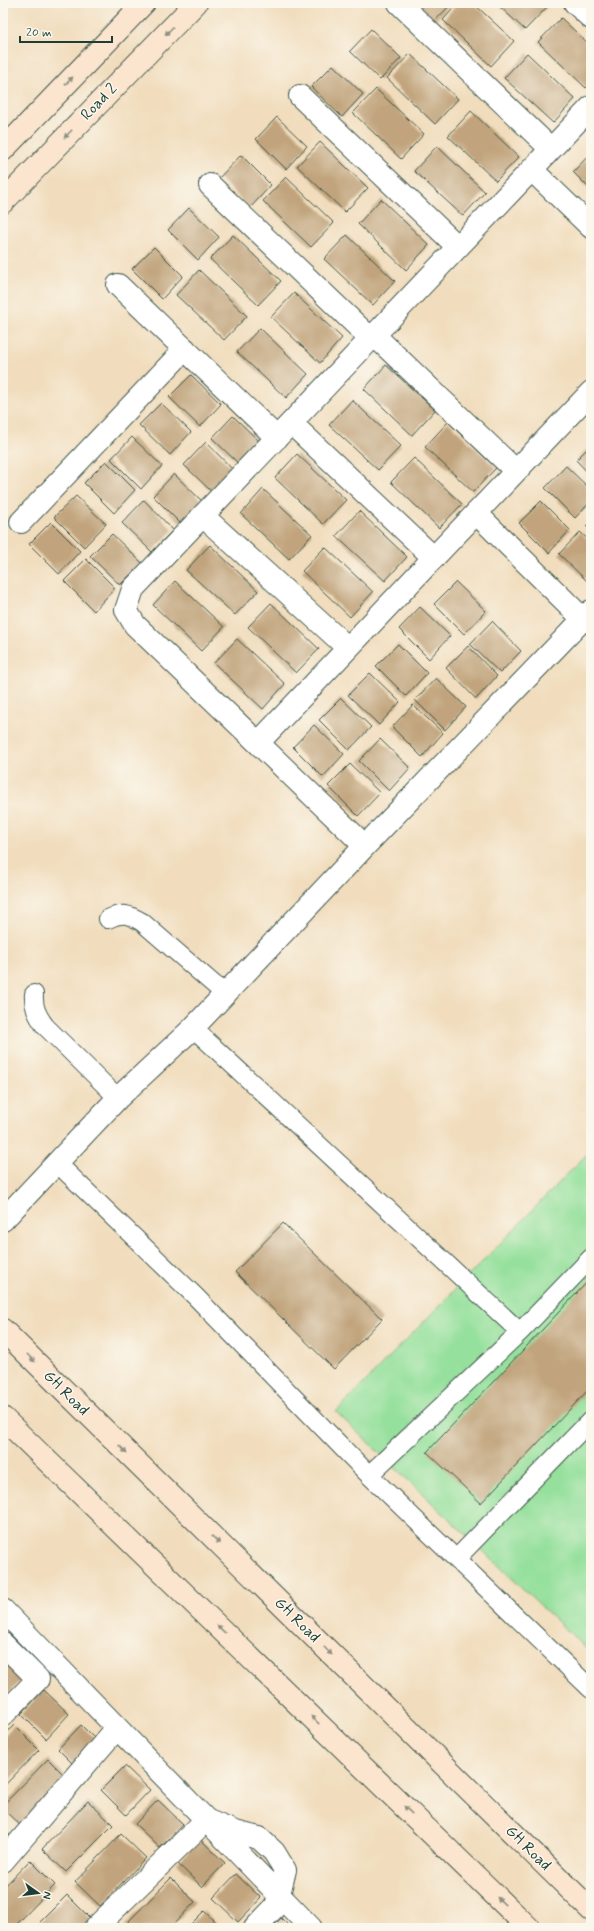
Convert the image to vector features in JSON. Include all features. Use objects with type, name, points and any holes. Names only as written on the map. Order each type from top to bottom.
[{"type":"main road","points":[[3,150],[144,3]]},
{"type":"main road","name":"Road 2","points":[[3,202],[196,3]]},
{"type":"main road","name":"GH Road","points":[[3,1330],[591,1910]]},
{"type":"main road","points":[[3,1418],[529,1928]]},
{"type":"street","points":[[399,3],[552,149]]},
{"type":"street","points":[[575,3],[591,18]]},
{"type":"street","points":[[300,96],[458,247]]},
{"type":"street","points":[[365,846],[135,625],[126,610],[133,590],[591,108]]},
{"type":"street","points":[[532,170],[591,227]]},
{"type":"street","points":[[210,185],[516,471]]},
{"type":"street","points":[[118,285],[185,350],[284,430],[434,558]]},
{"type":"street","points":[[21,522],[185,350]]},
{"type":"street","points":[[258,743],[591,392]]},
{"type":"street","points":[[3,1220],[118,1098],[193,1028],[365,846],[588,618],[476,513]]},
{"type":"street","points":[[203,516],[348,648]]},
{"type":"street","points":[[3,1610],[206,1820],[235,1832],[259,1838],[274,1852],[285,1870],[276,1906],[255,1928]]},
{"type":"street","points":[[3,1644],[38,1679],[3,1715]]},
{"type":"street","points":[[3,1861],[117,1728]]},
{"type":"street","points":[[95,1928],[206,1820]]},
{"type":"street","points":[[278,1895],[310,1928]]},
{"type":"lane","points":[[108,919],[120,914],[131,915],[142,922],[225,994]]},
{"type":"lane","points":[[34,994],[34,1005],[37,1015],[45,1026],[118,1098]]},
{"type":"lane","points":[[193,1028],[520,1332]]},
{"type":"lane","points":[[57,1163],[196,1296],[369,1475],[591,1688]]},
{"type":"lane","points":[[369,1475],[520,1332],[591,1258]]},
{"type":"lane","points":[[456,1559],[591,1420]]},
{"type":"green space","points":[[591,1150],[591,1653],[336,1412]]},
{"type":"building","points":[[414,3],[452,3],[434,22]]},
{"type":"building","points":[[458,3],[473,3],[514,41],[491,66],[443,20]]},
{"type":"building","points":[[496,3],[545,3],[548,6],[525,30]]},
{"type":"building","points":[[561,18],[591,46],[591,83],[586,88],[538,42]]},
{"type":"building","points":[[371,29],[401,58],[380,80],[350,51]]},
{"type":"building","points":[[527,53],[575,99],[553,123],[504,78]]},
{"type":"building","points":[[410,54],[458,99],[435,124],[387,78]]},
{"type":"building","points":[[333,65],[363,94],[342,117],[311,87]]},
{"type":"building","points":[[376,89],[424,134],[401,159],[353,113]]},
{"type":"building","points":[[471,111],[519,157],[496,181],[448,136]]},
{"type":"building","points":[[277,117],[307,146],[286,169],[256,139]]},
{"type":"building","points":[[320,142],[368,188],[345,212],[297,166]]},
{"type":"building","points":[[437,146],[485,192],[463,216],[414,171]]},
{"type":"building","points":[[591,153],[591,190],[573,172]]},
{"type":"building","points":[[241,155],[271,185],[250,208],[219,178]]},
{"type":"building","points":[[286,177],[334,223],[311,247],[263,201]]},
{"type":"building","points":[[381,199],[429,245],[406,270],[358,224]]},
{"type":"building","points":[[189,208],[219,237],[198,260],[168,230]]},
{"type":"building","points":[[233,235],[281,281],[258,305],[210,259]]},
{"type":"building","points":[[347,235],[395,281],[373,305],[324,259]]},
{"type":"building","points":[[154,247],[183,276],[162,299],[132,269]]},
{"type":"building","points":[[199,270],[247,316],[224,340],[176,295]]},
{"type":"building","points":[[294,293],[342,338],[320,363],[271,317]]},
{"type":"building","points":[[260,328],[308,374],[286,398],[237,352]]},
{"type":"building","points":[[386,365],[435,410],[412,435],[364,389]]},
{"type":"building","points":[[191,375],[221,404],[200,427],[169,397]]},
{"type":"building","points":[[352,400],[401,446],[378,470],[329,425]]},
{"type":"building","points":[[161,403],[191,432],[170,455],[139,425]]},
{"type":"building","points":[[233,416],[263,445],[242,467],[212,438]]},
{"type":"building","points":[[448,422],[496,468],[473,492],[425,447]]},
{"type":"building","points":[[132,437],[162,466],[141,489],[111,459]]},
{"type":"building","points":[[206,442],[235,472],[214,494],[184,465]]},
{"type":"building","points":[[591,445],[591,476],[576,460]]},
{"type":"building","points":[[297,454],[346,500],[323,524],[275,478]]},
{"type":"building","points":[[414,458],[462,504],[439,528],[391,482]]},
{"type":"building","points":[[106,461],[135,490],[114,513],[84,483]]},
{"type":"building","points":[[566,466],[591,490],[591,501],[575,518],[545,488]]},
{"type":"building","points":[[174,474],[204,503],[183,526],[153,496]]},
{"type":"building","points":[[263,489],[312,535],[289,559],[241,514]]},
{"type":"building","points":[[76,496],[106,524],[84,547],[54,517]]},
{"type":"building","points":[[144,500],[173,530],[152,552],[122,523]]},
{"type":"building","points":[[541,501],[570,530],[549,553],[519,523]]},
{"type":"building","points":[[359,511],[407,557],[385,581],[336,536]]},
{"type":"building","points":[[591,521],[591,531],[586,526]]},
{"type":"building","points":[[51,522],[80,551],[59,574],[29,544]]},
{"type":"building","points":[[580,532],[591,542],[591,581],[589,583],[559,554]]},
{"type":"building","points":[[112,534],[142,563],[120,585],[90,556]]},
{"type":"building","points":[[210,545],[258,591],[235,615],[186,570]]},
{"type":"building","points":[[325,547],[373,592],[350,617],[302,571]]},
{"type":"building","points":[[86,559],[115,588],[94,611],[64,581]]},
{"type":"building","points":[[175,581],[224,627],[201,651],[153,605]]},
{"type":"building","points":[[456,582],[486,611],[464,634],[434,604]]},
{"type":"building","points":[[271,603],[319,649],[296,673],[248,627]]},
{"type":"building","points":[[420,607],[450,636],[429,659],[399,629]]},
{"type":"building","points":[[492,621],[521,651],[500,673],[470,644]]},
{"type":"building","points":[[237,639],[285,684],[263,709],[214,663]]},
{"type":"building","points":[[398,644],[427,673],[406,696],[376,666]]},
{"type":"building","points":[[468,646],[497,676],[476,699],[446,668]]},
{"type":"building","points":[[370,673],[400,702],[379,725],[348,695]]},
{"type":"building","points":[[436,678],[466,707],[445,730],[415,700]]},
{"type":"building","points":[[341,698],[371,727],[349,750],[319,720]]},
{"type":"building","points":[[413,705],[443,733],[422,757],[392,727]]},
{"type":"building","points":[[314,725],[344,754],[323,777],[293,747]]},
{"type":"building","points":[[380,739],[410,768],[389,791],[359,761]]},
{"type":"building","points":[[350,764],[380,793],[358,816],[328,786]]},
{"type":"building","points":[[283,1223],[382,1319],[334,1369],[235,1272]]},
{"type":"building","points":[[591,1278],[591,1387],[481,1503],[427,1452]]},
{"type":"building","points":[[3,1649],[29,1672],[6,1696],[3,1693]]},
{"type":"building","points":[[44,1690],[69,1714],[46,1739],[21,1714]]},
{"type":"building","points":[[14,1725],[39,1750],[3,1787],[3,1737]]},
{"type":"building","points":[[81,1725],[105,1749],[82,1773],[58,1749]]},
{"type":"building","points":[[48,1759],[72,1783],[26,1831],[3,1809],[3,1805]]},
{"type":"building","points":[[125,1766],[150,1790],[126,1815],[101,1790]]},
{"type":"building","points":[[158,1800],[183,1824],[160,1848],[135,1824]]},
{"type":"building","points":[[88,1801],[113,1825],[66,1872],[42,1849]]},
{"type":"building","points":[[3,1829],[16,1841],[3,1854]]},
{"type":"building","points":[[121,1834],[146,1858],[100,1906],[75,1882]]},
{"type":"building","points":[[200,1839],[225,1863],[202,1887],[177,1863]]},
{"type":"building","points":[[30,1860],[55,1885],[13,1928],[4,1928],[3,1888]]},
{"type":"building","points":[[236,1874],[261,1898],[238,1922],[213,1898]]},
{"type":"building","points":[[171,1878],[195,1902],[170,1928],[127,1928],[124,1926]]},
{"type":"building","points":[[67,1895],[91,1919],[83,1928],[34,1928]]},
{"type":"building","points":[[204,1911],[221,1928],[187,1928]]},
{"type":"building","points":[[281,1918],[291,1928],[272,1928]]}]
